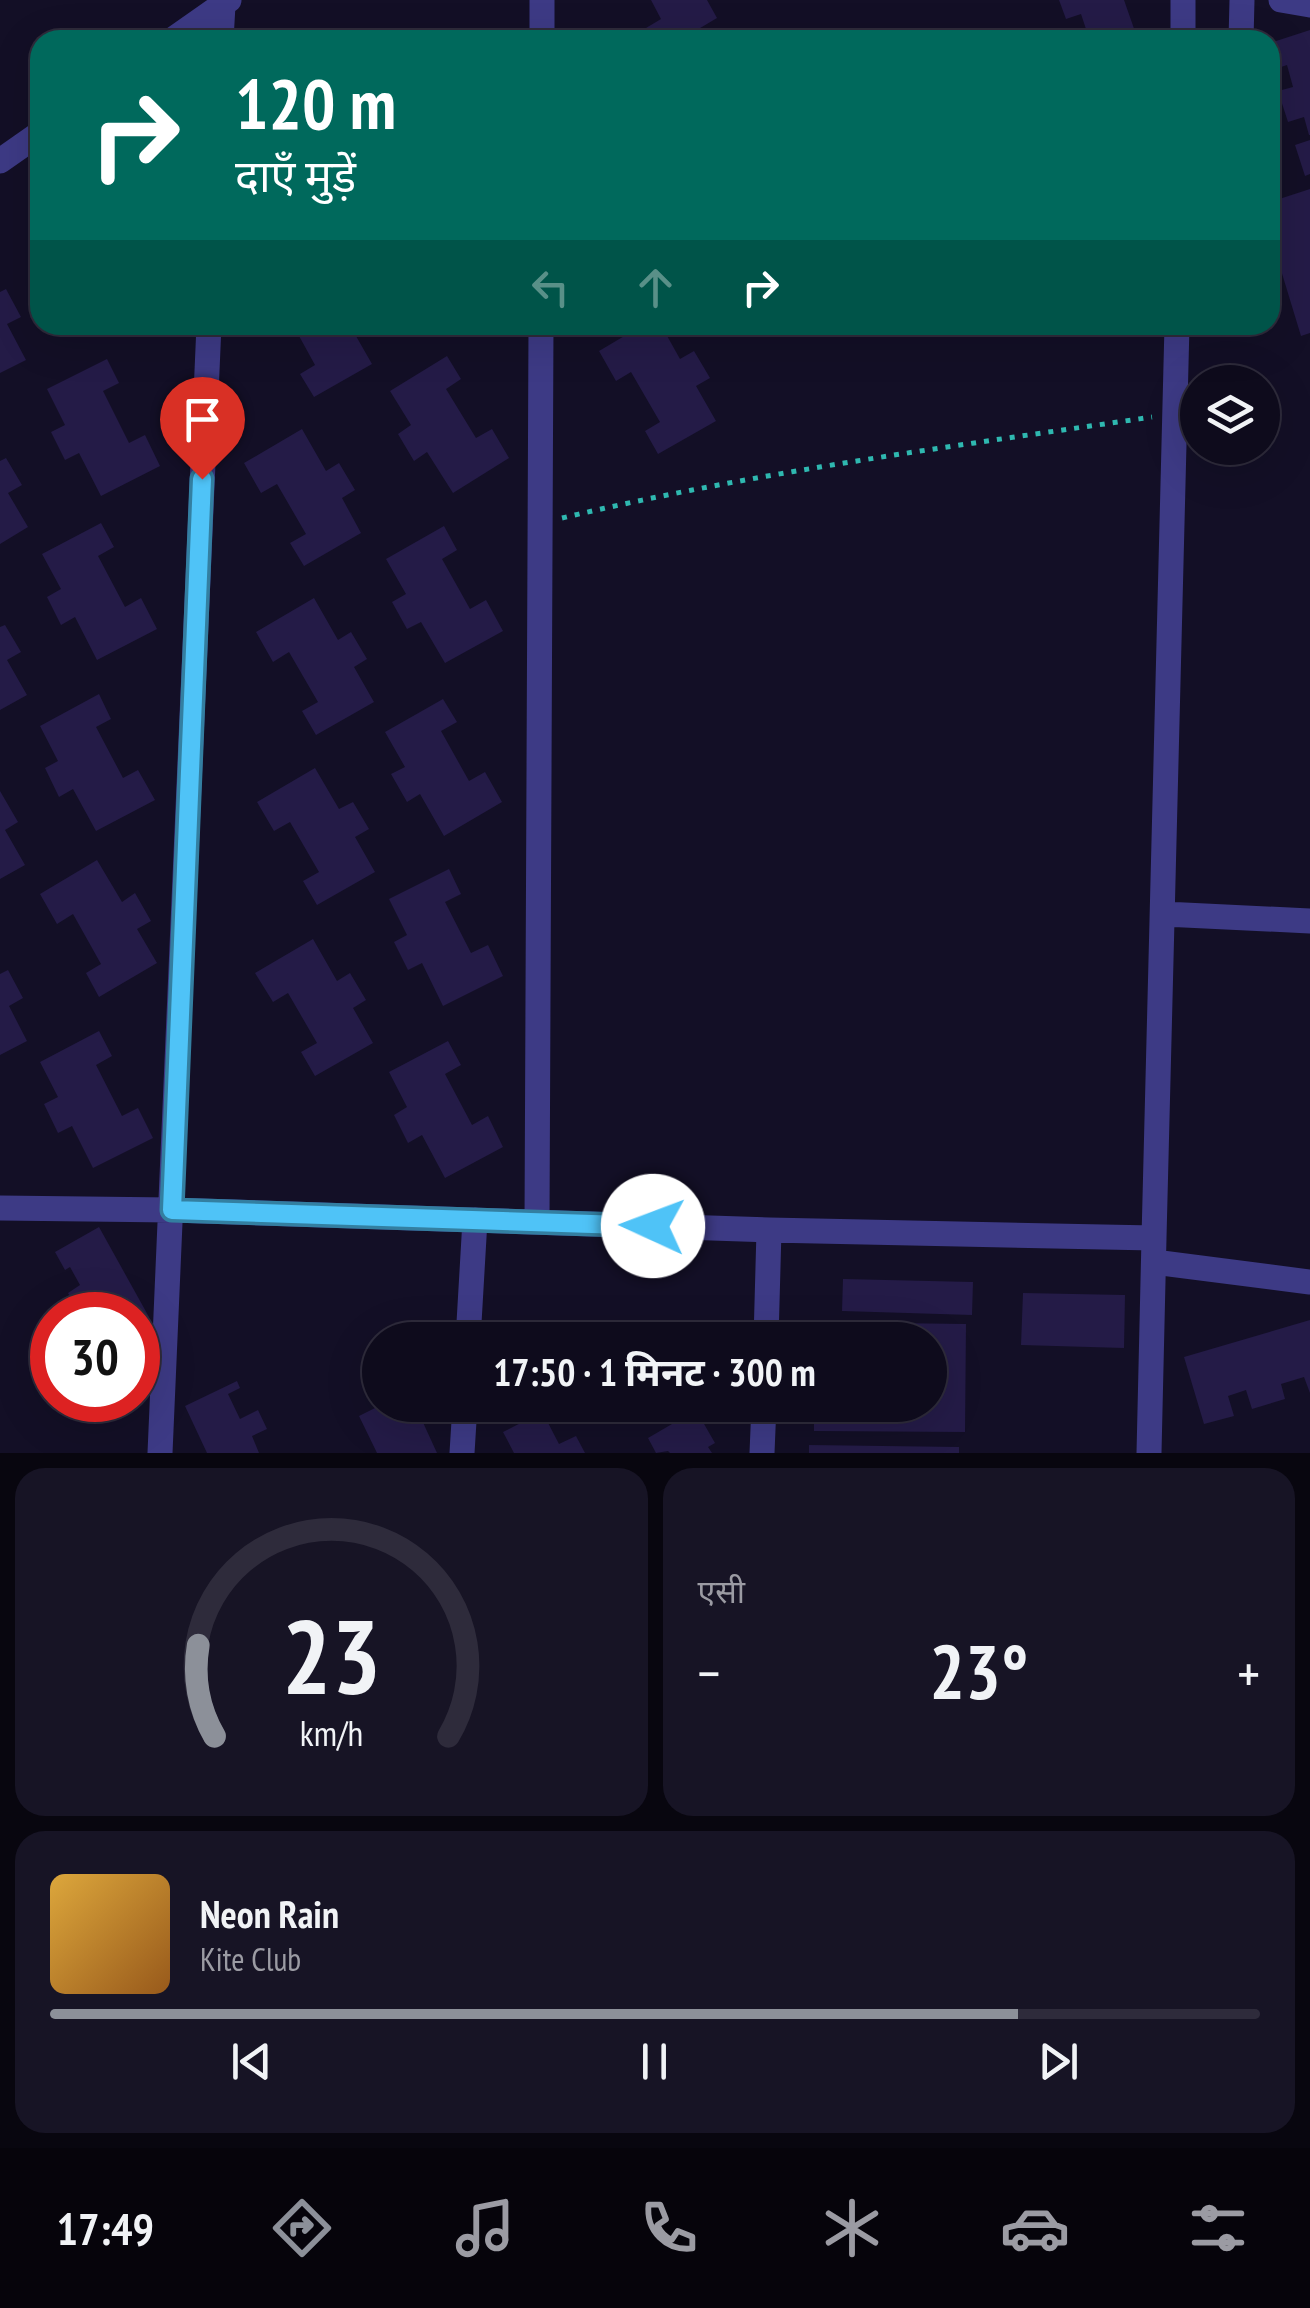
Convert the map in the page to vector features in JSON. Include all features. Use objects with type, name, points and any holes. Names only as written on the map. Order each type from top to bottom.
[{"type":"street","points":[[542,0],[542,30]]},
{"type":"street","points":[[1182,30],[1184,0]]},
{"type":"street","points":[[1241,30],[1242,0]]},
{"type":"street","points":[[1281,0],[1310,6]]},
{"type":"street","points":[[186,30],[226,2]]},
{"type":"street","points":[[222,30],[226,2]]},
{"type":"street","points":[[0,161],[30,140]]},
{"type":"street","points":[[160,1453],[209,335]]},
{"type":"street","points":[[537,1222],[541,335]]},
{"type":"street","points":[[1149,1453],[1176,335]]},
{"type":"street","points":[[1164,914],[1310,921]]},
{"type":"street","points":[[0,1208],[770,1230],[1154,1250],[1310,1282]]},
{"type":"street","points":[[469,1322],[475,1220]]},
{"type":"street","points":[[767,1322],[770,1230]]},
{"type":"street","points":[[462,1453],[464,1422]]},
{"type":"street","points":[[762,1453],[763,1422]]},
{"type":"path","points":[[540,524],[701,488],[1175,413]]},
{"type":"building","points":[[651,0],[707,0],[717,18],[697,30],[647,30],[661,19]]},
{"type":"building","points":[[1059,0],[1124,0],[1134,30],[1086,30],[1081,14],[1066,19]]},
{"type":"building","points":[[1310,30],[1310,135],[1304,117],[1288,122],[1280,97],[1280,90],[1293,87],[1287,65],[1280,67],[1280,40]]},
{"type":"building","points":[[1310,140],[1310,174],[1305,176],[1295,145]]},
{"type":"building","points":[[1310,189],[1310,333],[1301,336],[1280,267],[1280,199]]},
{"type":"building","points":[[6,289],[21,317],[7,324],[26,360],[0,373],[0,292]]},
{"type":"building","points":[[298,335],[355,335],[372,364],[314,397],[300,374],[315,365]]},
{"type":"building","points":[[626,335],[667,335],[680,359],[694,351],[710,378],[696,386],[716,421],[658,454],[645,431],[660,422],[631,372],[616,381],[599,351]]},
{"type":"building","points":[[447,356],[461,379],[446,389],[476,438],[492,429],[509,458],[453,493],[427,452],[414,461],[398,434],[411,425],[390,391]]},
{"type":"building","points":[[107,359],[119,383],[103,391],[129,443],[145,435],[160,466],[101,496],[79,453],[65,460],[51,432],[65,425],[47,389]]},
{"type":"building","points":[[302,429],[326,471],[339,463],[355,490],[342,498],[361,533],[304,566],[290,543],[306,534],[277,484],[261,493],[244,463]]},
{"type":"building","points":[[6,458],[22,485],[8,493],[28,527],[0,544],[0,461]]},
{"type":"building","points":[[101,523],[114,547],[98,556],[125,607],[141,598],[157,629],[97,660],[75,617],[61,625],[47,597],[61,589],[42,554]]},
{"type":"building","points":[[444,526],[457,550],[442,559],[470,609],[486,600],[503,631],[445,663],[421,622],[407,629],[392,602],[406,594],[386,559]]},
{"type":"building","points":[[314,598],[338,640],[351,632],[367,659],[354,667],[374,702],[316,735],[302,711],[318,702],[289,652],[273,662],[256,632]]},
{"type":"building","points":[[5,625],[21,652],[7,660],[27,695],[0,710],[0,627]]},
{"type":"building","points":[[99,694],[111,719],[96,727],[123,778],[138,770],[155,800],[96,831],[73,789],[59,797],[45,768],[58,761],[40,726]]},
{"type":"building","points":[[443,699],[457,722],[441,731],[469,781],[485,772],[502,802],[444,836],[420,794],[407,802],[391,774],[405,767],[385,732]]},
{"type":"building","points":[[315,768],[339,809],[353,802],[369,829],[355,837],[375,872],[317,905],[303,881],[319,872],[290,822],[274,831],[257,802]]},
{"type":"building","points":[[0,791],[18,822],[5,830],[25,865],[0,879]]},
{"type":"building","points":[[97,860],[122,902],[135,893],[151,921],[137,929],[157,963],[99,997],[86,973],[101,964],[73,914],[57,924],[40,894]]},
{"type":"building","points":[[449,869],[461,894],[445,902],[471,953],[488,945],[503,976],[443,1006],[422,963],[408,970],[394,942],[407,935],[389,899]]},
{"type":"building","points":[[313,939],[337,981],[350,973],[366,1000],[353,1008],[373,1043],[315,1076],[301,1052],[317,1043],[288,993],[273,1002],[255,973]]},
{"type":"building","points":[[8,970],[23,998],[9,1006],[27,1041],[0,1055],[0,974]]},
{"type":"building","points":[[99,1031],[112,1056],[96,1065],[122,1116],[138,1108],[153,1138],[93,1168],[72,1126],[58,1133],[44,1104],[58,1097],[40,1062]]},
{"type":"building","points":[[448,1041],[461,1065],[445,1074],[472,1125],[488,1116],[503,1147],[445,1178],[422,1135],[408,1143],[394,1115],[407,1107],[389,1072]]},
{"type":"building","points":[[99,1227],[135,1292],[70,1292],[80,1285],[55,1252]]},
{"type":"building","points":[[843,1279],[973,1282],[972,1315],[842,1311]]},
{"type":"building","points":[[1023,1293],[1125,1295],[1124,1348],[1021,1345]]},
{"type":"building","points":[[1310,1320],[1310,1393],[1304,1377],[1281,1384],[1285,1399],[1252,1409],[1246,1390],[1228,1396],[1234,1416],[1204,1424],[1184,1357]]},
{"type":"building","points":[[947,1324],[966,1324],[965,1432],[814,1431],[814,1422],[947,1422]]},
{"type":"building","points":[[237,1381],[240,1388],[228,1394],[240,1419],[258,1410],[267,1429],[252,1436],[259,1453],[207,1453],[185,1406]]},
{"type":"building","points":[[362,1414],[362,1422],[423,1422],[437,1453],[377,1453],[359,1416]]},
{"type":"building","points":[[523,1422],[548,1422],[559,1444],[576,1436],[585,1453],[514,1453],[503,1432]]},
{"type":"building","points":[[675,1422],[703,1422],[715,1443],[708,1447],[712,1453],[656,1453],[648,1438]]},
{"type":"building","points":[[809,1445],[959,1447],[959,1453],[809,1453]]},
{"type":"route","points":[[202,479],[172,1210],[653,1226]]}]
